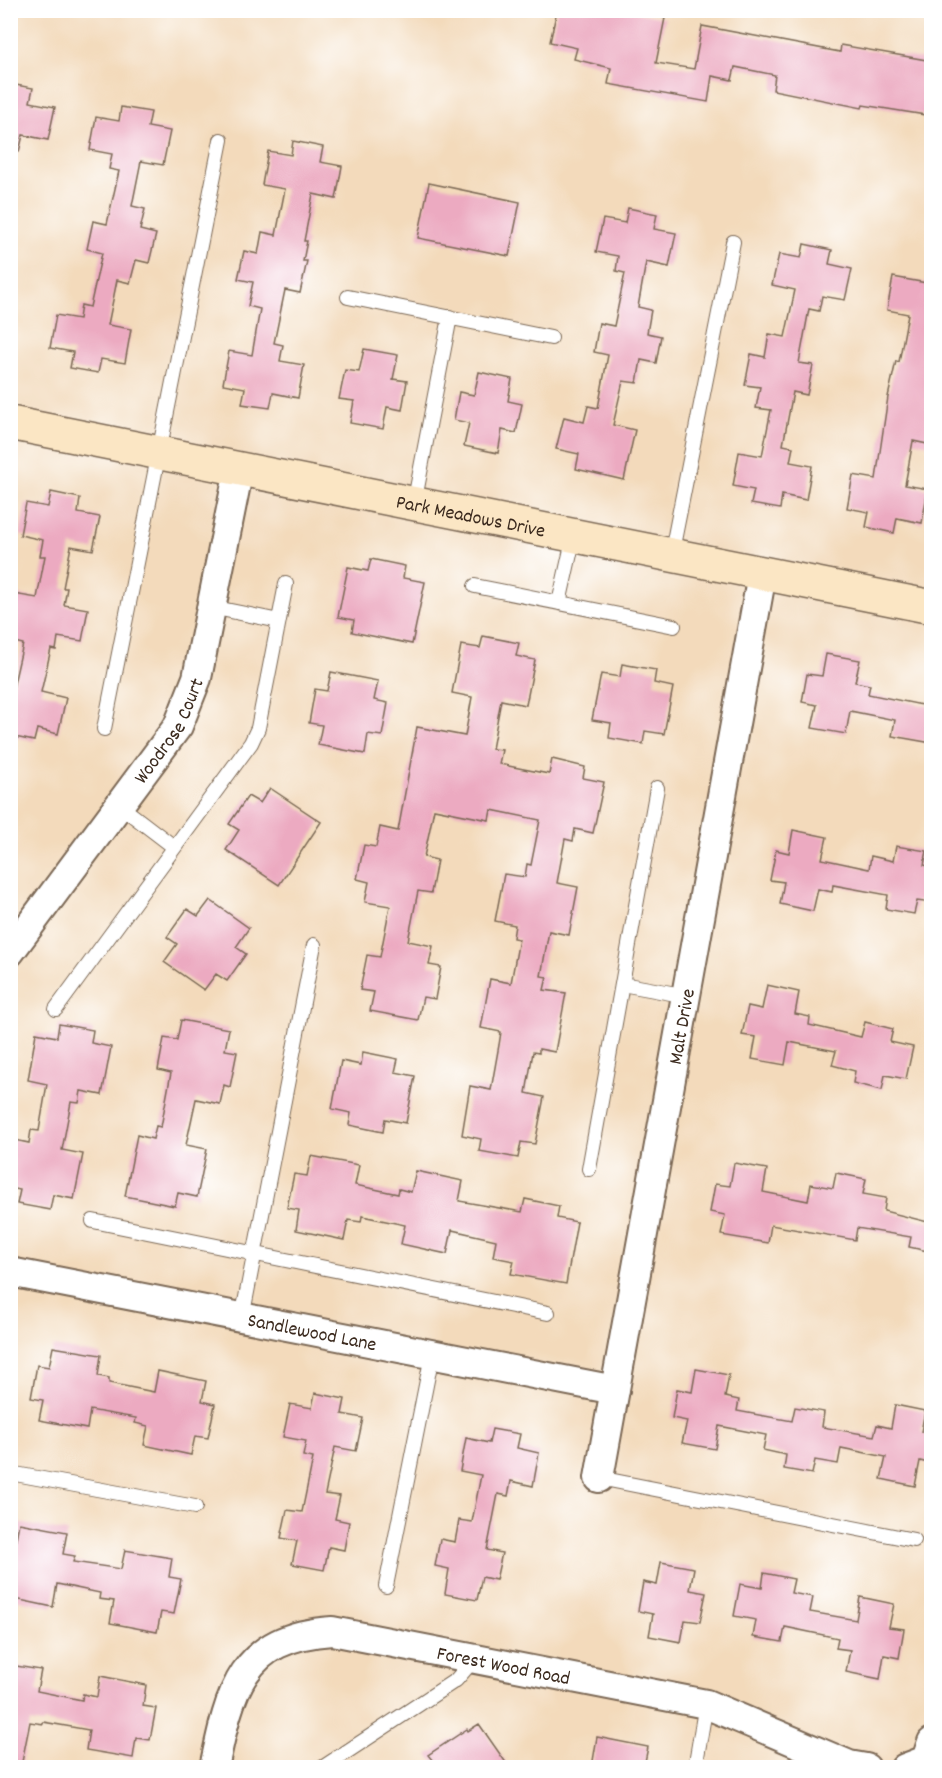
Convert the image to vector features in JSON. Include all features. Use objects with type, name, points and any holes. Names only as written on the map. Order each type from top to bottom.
[{"type":"street","name":"Park Meadows Drive","points":[[10,423],[932,607]]},
{"type":"street","name":"Woodrose Court","points":[[10,952],[178,726],[186,710],[197,678],[239,469]]},
{"type":"street","name":"Malt Drive","points":[[599,1478],[762,574]]},
{"type":"street","name":"Sandlewood Lane","points":[[10,1272],[615,1390]]},
{"type":"street","name":"Forest Wood Road","points":[[214,1767],[226,1712],[236,1684],[253,1661],[279,1642],[306,1633],[332,1631],[706,1704],[849,1765],[866,1767]]},
{"type":"lane","points":[[104,729],[221,140]]},
{"type":"lane","points":[[671,556],[733,242]]},
{"type":"lane","points":[[348,297],[551,338]]},
{"type":"lane","points":[[413,504],[450,317]]},
{"type":"lane","points":[[559,603],[574,536]]},
{"type":"lane","points":[[56,1009],[251,743],[258,728],[286,584]]},
{"type":"lane","points":[[475,586],[674,626]]},
{"type":"lane","points":[[211,607],[279,621]]},
{"type":"lane","points":[[590,1169],[657,788]]},
{"type":"lane","points":[[119,805],[174,847]]},
{"type":"lane","points":[[242,1318],[314,945]]},
{"type":"lane","points":[[622,984],[687,996]]},
{"type":"lane","points":[[93,1221],[548,1313]]},
{"type":"lane","points":[[386,1586],[432,1355]]},
{"type":"lane","points":[[10,1473],[195,1507]]},
{"type":"lane","points":[[599,1478],[914,1540]]},
{"type":"lane","points":[[322,1767],[456,1680],[476,1658]]},
{"type":"lane","points":[[695,1767],[706,1704]]},
{"type":"building","points":[[557,10],[624,10],[665,18],[656,63],[694,69],[702,26],[840,52],[841,45],[932,61],[932,116],[863,105],[862,108],[773,90],[775,75],[735,67],[732,80],[712,76],[708,102],[608,84],[611,68],[574,59],[577,48],[550,42]]},
{"type":"building","points":[[10,84],[33,88],[30,102],[55,107],[48,140],[23,135],[19,152],[10,152]]},
{"type":"building","points":[[121,107],[151,112],[148,127],[170,131],[163,165],[141,161],[132,206],[145,209],[140,230],[156,234],[149,263],[136,260],[130,283],[117,280],[108,325],[131,329],[125,363],[101,359],[98,373],[70,368],[73,352],[50,348],[56,315],[79,319],[81,305],[90,307],[102,253],[87,249],[93,221],[107,224],[119,171],[109,169],[112,154],[90,150],[96,117],[119,121]]},
{"type":"building","points":[[293,141],[323,147],[320,162],[342,166],[336,199],[313,194],[304,241],[307,241],[303,261],[307,261],[300,293],[285,290],[274,343],[283,345],[280,361],[304,365],[298,398],[273,393],[270,408],[242,404],[245,388],[223,384],[229,351],[252,355],[260,309],[248,306],[253,282],[238,279],[244,251],[258,254],[262,232],[276,235],[285,189],[262,185],[268,151],[291,155]]},
{"type":"building","points":[[429,183],[520,202],[509,256],[418,238]]},
{"type":"building","points":[[628,208],[657,214],[654,229],[676,233],[669,267],[646,262],[638,307],[651,310],[647,333],[661,336],[656,363],[641,360],[637,383],[623,381],[613,425],[635,430],[624,480],[576,469],[579,454],[556,449],[564,417],[584,422],[588,406],[598,408],[608,355],[594,352],[599,323],[614,326],[625,273],[616,271],[618,256],[596,252],[603,219],[625,223]]},
{"type":"building","points":[[804,244],[832,250],[829,264],[852,269],[845,300],[822,296],[819,311],[809,309],[799,363],[813,365],[807,395],[793,392],[783,445],[793,447],[790,462],[812,466],[806,500],[782,495],[780,509],[751,504],[754,490],[733,486],[739,452],[762,456],[771,410],[756,408],[760,387],[745,385],[751,354],[765,357],[769,334],[785,337],[795,290],[772,285],[779,254],[801,258]]},
{"type":"building","points":[[893,277],[932,284],[932,445],[913,441],[905,485],[928,489],[922,523],[897,518],[894,533],[866,527],[869,512],[847,508],[853,475],[876,479],[888,397],[896,361],[899,362],[908,314],[887,310]]},
{"type":"building","points":[[364,349],[398,355],[393,379],[407,381],[402,410],[387,407],[383,429],[350,423],[354,401],[339,399],[345,370],[359,372]]},
{"type":"building","points":[[479,372],[512,379],[508,401],[522,404],[516,433],[502,430],[498,453],[464,446],[469,423],[454,420],[459,392],[474,395]]},
{"type":"building","points":[[51,492],[80,498],[78,513],[100,517],[93,550],[71,546],[63,588],[67,588],[64,605],[88,609],[82,641],[58,637],[56,650],[51,649],[41,692],[66,698],[58,734],[37,729],[34,741],[10,736],[10,687],[13,688],[23,644],[10,641],[10,614],[14,594],[37,598],[45,556],[40,556],[43,540],[20,535],[26,503],[48,507]]},
{"type":"building","points":[[371,559],[405,566],[403,578],[425,582],[412,644],[352,632],[354,620],[338,617],[348,567],[368,571]]},
{"type":"building","points":[[483,636],[519,643],[516,656],[535,660],[526,705],[501,700],[492,749],[502,750],[499,764],[549,774],[552,759],[585,767],[583,778],[604,782],[593,833],[575,829],[573,841],[565,839],[557,883],[578,887],[569,935],[549,931],[541,976],[547,977],[544,990],[566,993],[555,1052],[539,1049],[539,1053],[533,1052],[526,1093],[544,1097],[535,1144],[521,1142],[518,1158],[479,1151],[481,1139],[462,1135],[470,1086],[491,1090],[501,1032],[481,1028],[490,979],[511,983],[519,939],[513,938],[515,925],[495,921],[504,874],[525,877],[527,864],[531,865],[540,820],[491,810],[489,820],[434,809],[424,857],[437,860],[431,893],[418,891],[408,941],[433,946],[429,965],[441,967],[435,999],[423,997],[418,1020],[370,1011],[374,992],[360,990],[367,955],[380,957],[390,906],[365,902],[369,882],[357,879],[364,845],[376,847],[380,827],[398,831],[417,727],[465,736],[472,697],[452,693],[461,645],[480,648]]},
{"type":"building","points":[[826,654],[860,660],[855,682],[870,685],[868,694],[932,707],[932,743],[892,736],[895,720],[850,711],[846,734],[812,728],[817,705],[802,702],[807,674],[822,676]]},
{"type":"building","points":[[622,664],[656,670],[654,683],[673,687],[664,734],[645,731],[643,744],[609,738],[611,723],[592,720],[601,674],[620,677]]},
{"type":"building","points":[[331,672],[378,681],[374,700],[388,703],[382,736],[368,734],[365,754],[318,745],[322,725],[309,723],[315,689],[327,691]]},
{"type":"building","points":[[270,788],[321,822],[279,885],[226,850],[239,830],[229,824],[248,796],[260,803]]},
{"type":"building","points":[[793,830],[827,837],[822,859],[869,869],[871,856],[893,861],[896,846],[927,851],[924,865],[932,867],[932,903],[917,901],[914,914],[886,909],[888,895],[833,885],[832,892],[818,889],[813,911],[780,904],[784,882],[770,880],[776,850],[789,853]]},
{"type":"building","points":[[210,900],[249,928],[236,947],[246,954],[227,981],[216,974],[204,990],[164,962],[177,944],[167,937],[187,909],[198,916]]},
{"type":"building","points":[[767,985],[799,992],[795,1014],[810,1017],[809,1025],[861,1037],[865,1022],[893,1029],[890,1042],[913,1047],[906,1079],[885,1075],[882,1090],[853,1083],[855,1071],[832,1065],[836,1051],[789,1042],[785,1065],[752,1059],[756,1037],[742,1035],[748,1006],[762,1009]]},
{"type":"building","points":[[181,1020],[229,1029],[225,1050],[237,1052],[230,1087],[224,1085],[220,1104],[196,1099],[186,1145],[207,1149],[197,1197],[178,1193],[175,1206],[125,1196],[137,1135],[153,1139],[156,1126],[161,1127],[171,1073],[158,1070],[164,1038],[177,1040]]},
{"type":"building","points":[[59,1024],[93,1030],[91,1043],[111,1047],[102,1095],[81,1091],[79,1103],[71,1102],[62,1150],[83,1154],[74,1199],[53,1195],[50,1210],[17,1204],[20,1190],[10,1188],[10,1139],[29,1143],[31,1130],[39,1131],[47,1084],[28,1080],[36,1033],[57,1037]]},
{"type":"building","points":[[363,1052],[398,1059],[395,1072],[415,1076],[406,1123],[385,1119],[383,1132],[349,1125],[351,1113],[332,1109],[341,1061],[361,1065]]},
{"type":"building","points":[[311,1156],[359,1165],[355,1185],[398,1194],[399,1189],[411,1192],[416,1171],[463,1181],[459,1201],[522,1212],[525,1199],[559,1206],[557,1218],[577,1222],[566,1284],[511,1274],[514,1261],[493,1257],[496,1240],[452,1230],[447,1254],[401,1244],[405,1225],[362,1216],[361,1222],[348,1220],[344,1240],[296,1230],[299,1210],[287,1208],[294,1174],[307,1176]]},
{"type":"building","points":[[734,1163],[767,1169],[763,1192],[808,1201],[811,1184],[833,1188],[836,1173],[866,1179],[863,1194],[886,1198],[884,1211],[932,1223],[932,1252],[909,1247],[911,1237],[857,1228],[855,1240],[771,1225],[768,1243],[721,1235],[725,1215],[710,1212],[715,1184],[730,1186]]},
{"type":"building","points":[[53,1347],[101,1355],[98,1376],[109,1378],[109,1383],[154,1392],[158,1371],[206,1381],[202,1401],[215,1404],[208,1438],[195,1436],[191,1455],[144,1445],[148,1426],[135,1423],[136,1418],[90,1410],[87,1429],[39,1420],[43,1400],[31,1398],[37,1365],[49,1367]]},
{"type":"building","points":[[696,1369],[729,1375],[725,1397],[739,1400],[737,1411],[792,1421],[795,1407],[824,1412],[822,1427],[874,1436],[877,1425],[891,1428],[895,1405],[925,1411],[921,1432],[932,1435],[932,1464],[920,1461],[915,1486],[881,1479],[886,1457],[841,1448],[838,1464],[815,1460],[812,1474],[784,1469],[786,1455],[763,1450],[766,1435],[719,1426],[715,1449],[682,1443],[687,1421],[672,1418],[677,1389],[692,1392]]},
{"type":"building","points":[[315,1393],[345,1399],[342,1414],[363,1418],[356,1451],[335,1447],[325,1494],[340,1496],[335,1519],[349,1522],[344,1550],[329,1547],[324,1570],[292,1564],[297,1541],[281,1538],[287,1510],[302,1512],[313,1458],[303,1456],[306,1441],[283,1437],[290,1404],[312,1408]]},
{"type":"building","points":[[492,1429],[520,1434],[517,1448],[539,1453],[533,1486],[511,1481],[508,1496],[498,1494],[487,1550],[502,1553],[496,1580],[482,1577],[477,1600],[445,1594],[449,1569],[435,1566],[440,1539],[455,1542],[459,1520],[472,1522],[481,1475],[460,1471],[466,1438],[489,1443]]},
{"type":"building","points":[[19,1523],[67,1532],[63,1554],[75,1556],[73,1562],[121,1569],[125,1550],[172,1558],[169,1577],[181,1579],[174,1614],[161,1612],[157,1632],[110,1623],[114,1601],[99,1599],[100,1593],[57,1584],[53,1607],[10,1598],[10,1543],[15,1544]]},
{"type":"building","points":[[661,1562],[694,1568],[690,1590],[706,1593],[700,1622],[685,1620],[681,1642],[649,1636],[653,1614],[638,1611],[643,1582],[657,1585]]},
{"type":"building","points":[[764,1573],[794,1579],[791,1593],[813,1597],[810,1612],[856,1620],[860,1597],[894,1604],[889,1627],[904,1629],[899,1658],[884,1655],[880,1679],[846,1672],[850,1650],[836,1648],[838,1638],[785,1627],[782,1642],[753,1637],[756,1620],[734,1616],[740,1584],[762,1588]]},
{"type":"building","points":[[10,1665],[41,1670],[37,1691],[82,1700],[83,1694],[97,1697],[100,1676],[146,1685],[143,1706],[156,1708],[150,1740],[136,1738],[133,1758],[86,1750],[89,1730],[30,1722],[21,1767],[10,1767]]},
{"type":"building","points":[[479,1724],[509,1767],[438,1767],[428,1755],[467,1729],[468,1731]]},
{"type":"building","points":[[597,1737],[648,1747],[644,1767],[592,1767]]}]
